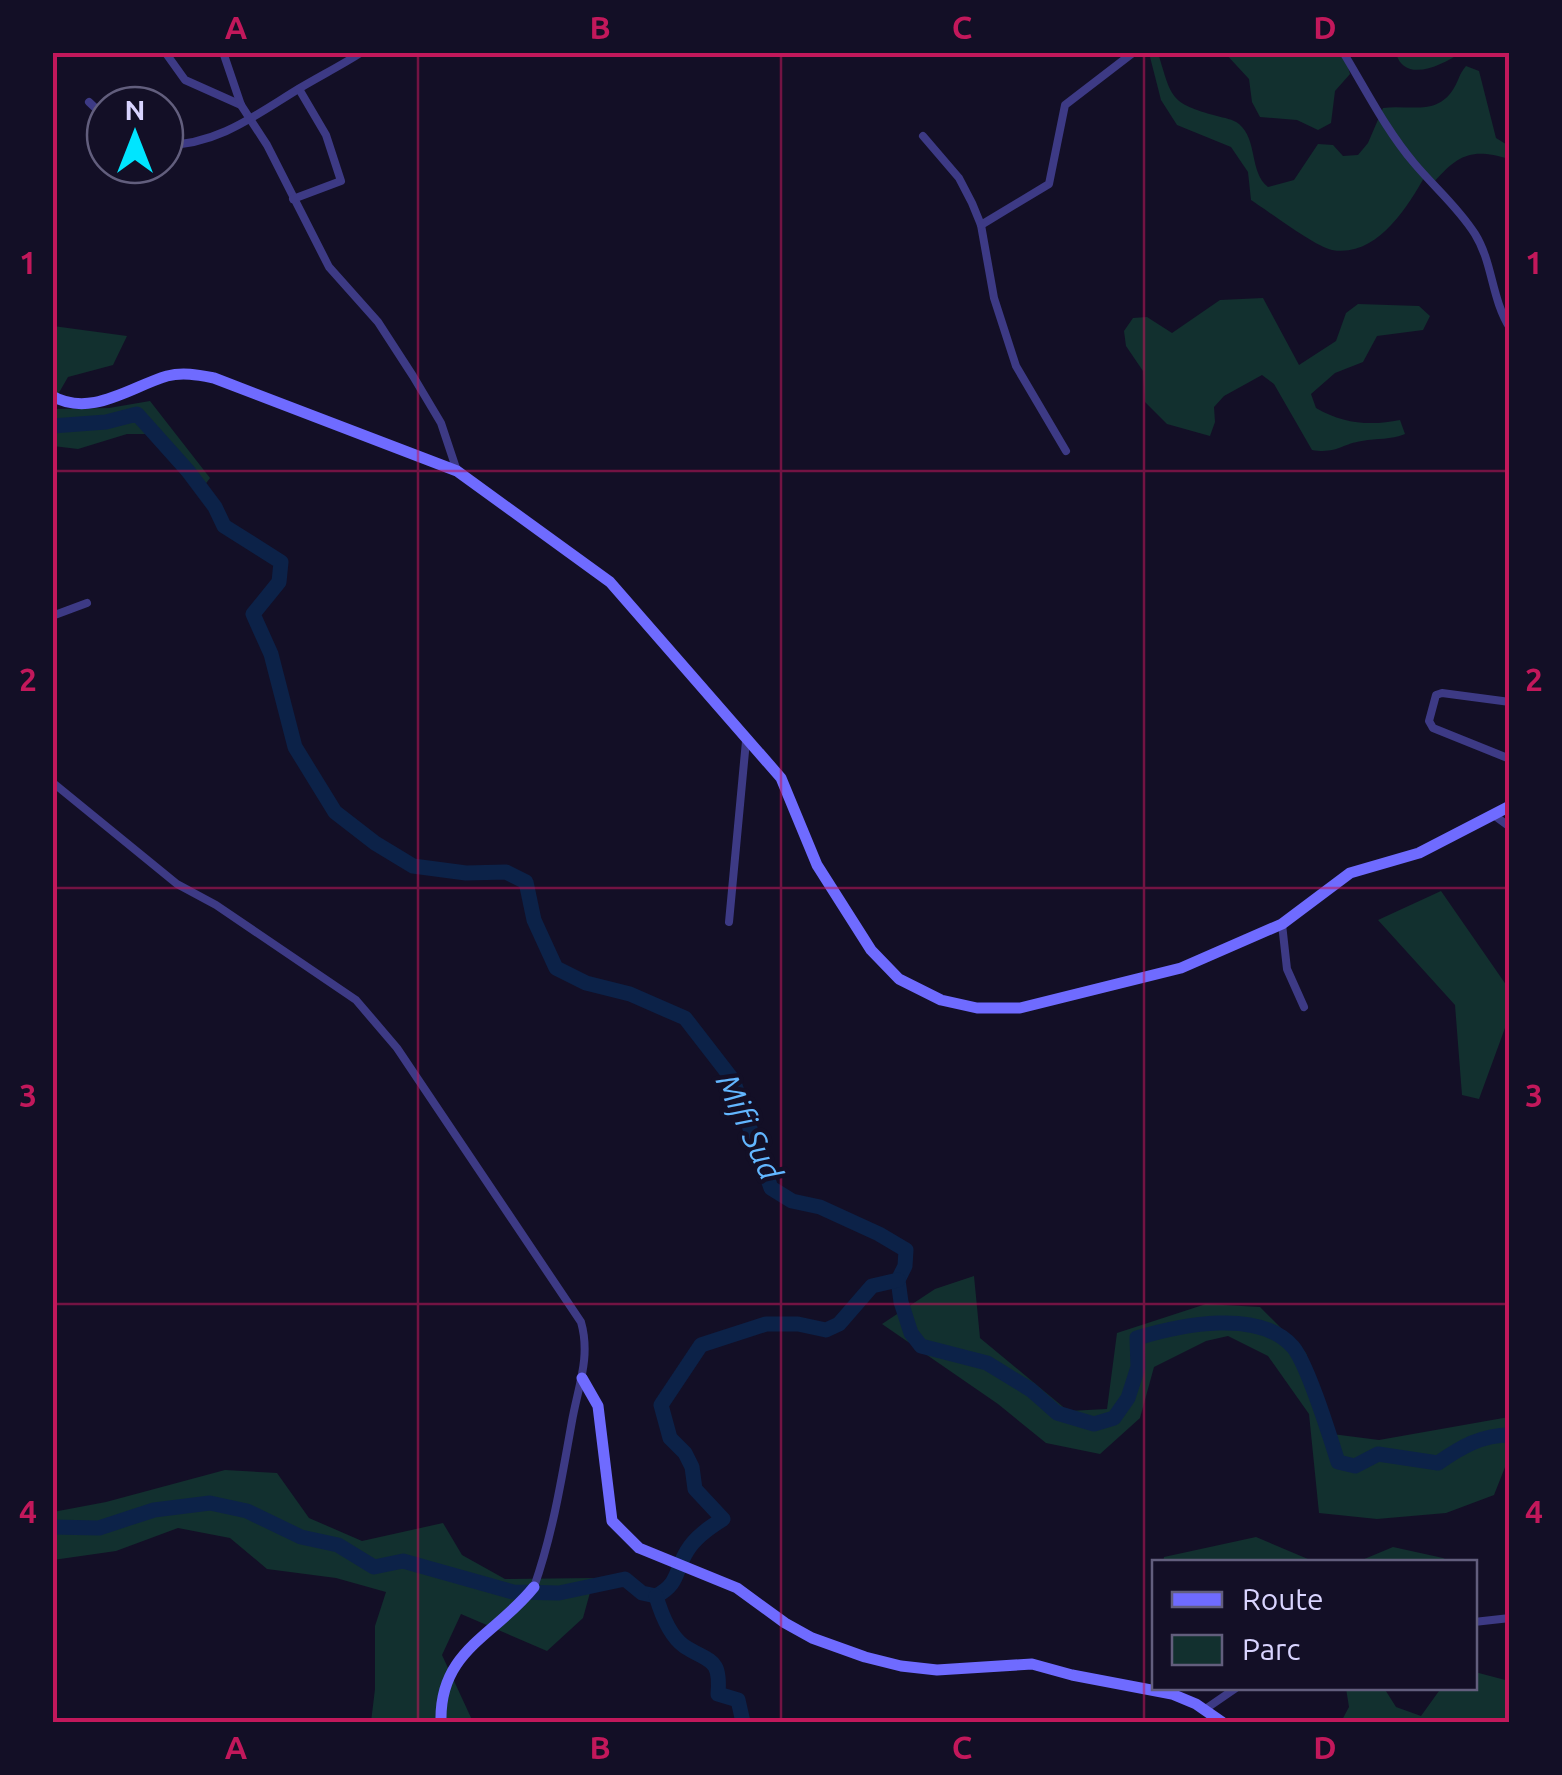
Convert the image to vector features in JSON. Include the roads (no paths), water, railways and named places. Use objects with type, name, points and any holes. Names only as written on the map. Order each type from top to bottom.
[{"type":"street","points":[[164,52],[185,80],[242,105]]},
{"type":"street","points":[[223,52],[242,105],[329,267],[378,322],[441,422],[456,471]]},
{"type":"street","points":[[185,143],[208,140],[252,120],[362,52]]},
{"type":"street","points":[[981,224],[1048,184],[1065,105],[1134,52]]},
{"type":"street","points":[[1343,52],[1405,151],[1473,231],[1489,267],[1499,309],[1510,328]]},
{"type":"street","points":[[293,199],[342,181],[326,134],[299,89]]},
{"type":"street","points":[[923,136],[958,178],[981,224],[994,298],[1016,366],[1066,451]]},
{"type":"street","points":[[52,396],[72,404],[88,404],[166,376],[193,374],[214,378],[456,471],[610,582],[781,778],[818,864],[871,950],[899,979],[941,1000],[977,1008],[1014,1009],[1181,968],[1282,924],[1350,872],[1418,853],[1510,806]]},
{"type":"street","points":[[52,616],[87,603]]},
{"type":"street","points":[[1510,702],[1442,693],[1436,696],[1430,721],[1434,728],[1510,759]]},
{"type":"street","points":[[730,922],[746,741]]},
{"type":"street","points":[[52,782],[177,884],[216,905],[356,1000],[397,1048],[581,1322],[586,1338],[582,1378],[552,1526],[534,1586],[456,1664],[440,1701],[441,1722]]},
{"type":"street","points":[[1494,816],[1510,828]]},
{"type":"street","points":[[1282,924],[1286,969],[1304,1007]]},
{"type":"street","points":[[582,1378],[598,1406],[612,1521],[639,1548],[737,1588],[812,1638],[865,1658],[936,1670],[1032,1664],[1172,1694],[1222,1722]]},
{"type":"street","points":[[1477,1622],[1510,1618]]},
{"type":"street","points":[[1204,1710],[1233,1690]]},
{"type":"waterway","name":"Mifi Sud","points":[[52,426],[106,422],[137,414],[188,471],[224,526],[281,562],[279,582],[253,614],[271,654],[295,747],[335,812],[413,866],[466,873],[506,872],[526,882],[534,920],[556,968],[586,983],[630,994],[685,1018],[733,1080],[771,1188],[792,1201],[820,1207],[879,1234],[906,1250],[905,1266],[898,1280],[901,1302],[911,1333],[921,1346],[987,1363],[1031,1390],[1057,1413],[1094,1424],[1114,1418],[1128,1398],[1138,1367],[1137,1338],[1218,1323],[1260,1327],[1278,1335],[1299,1356],[1338,1462],[1355,1466],[1378,1454],[1438,1463],[1472,1443],[1510,1435]]},
{"type":"waterway","points":[[52,1527],[99,1528],[154,1510],[210,1503],[247,1511],[301,1537],[338,1545],[374,1567],[403,1561],[513,1592],[559,1593],[625,1579],[642,1593],[656,1596],[673,1582],[694,1541],[723,1519],[695,1489],[692,1467],[670,1438],[661,1405],[701,1345],[766,1324],[798,1324],[826,1330],[839,1324],[872,1286],[898,1280]]},
{"type":"waterway","points":[[656,1596],[674,1636],[712,1662],[718,1673],[718,1694],[738,1700],[743,1722]]}]
